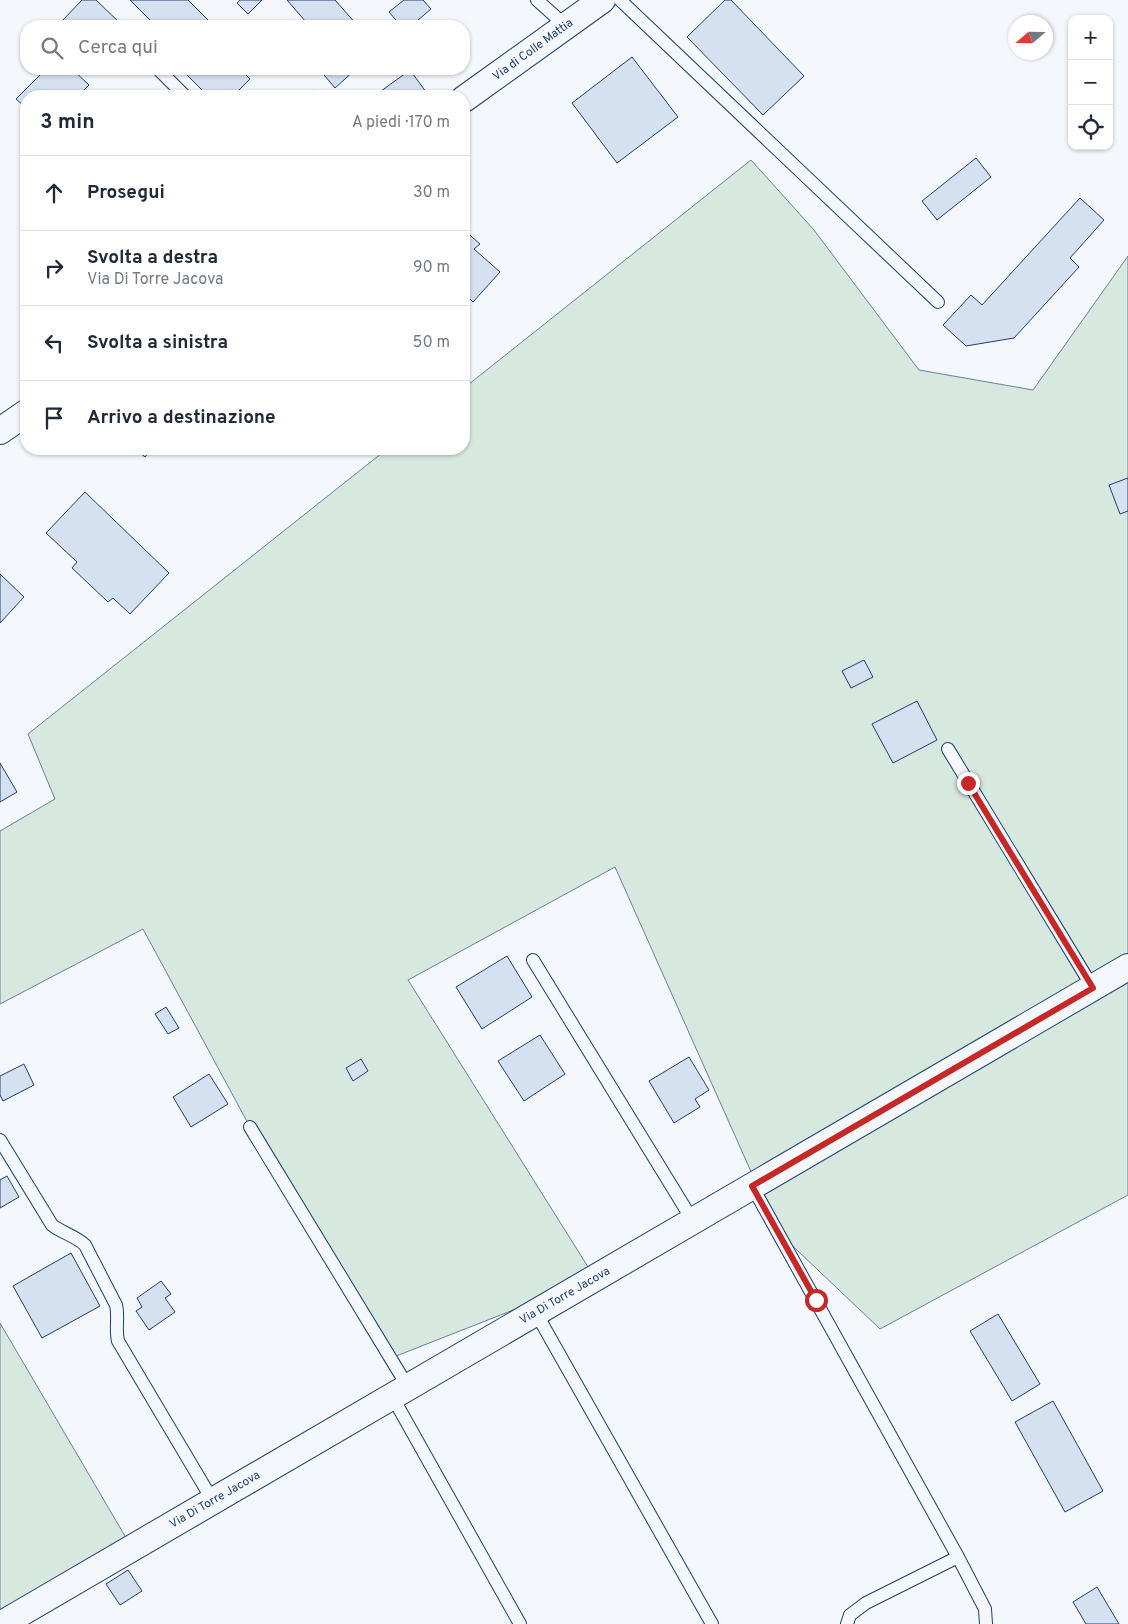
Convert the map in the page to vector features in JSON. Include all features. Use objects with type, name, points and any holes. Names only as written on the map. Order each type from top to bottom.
[{"type":"street","name":"Via di Colle Mattia","points":[[470,95],[602,0]]},
{"type":"street","points":[[0,432],[20,417]]},
{"type":"street","name":"Via Di Torre Jacova","points":[[2,1624],[1128,968]]},
{"type":"lane","points":[[537,0],[566,26]]},
{"type":"lane","points":[[620,0],[938,302]]},
{"type":"lane","points":[[164,75],[179,90]]},
{"type":"lane","points":[[948,749],[1093,988]]},
{"type":"lane","points":[[533,960],[693,1221]]},
{"type":"lane","points":[[250,1127],[400,1391],[520,1624]]},
{"type":"lane","points":[[0,1140],[52,1225],[60,1231],[80,1240],[85,1245],[116,1305],[118,1314],[116,1334],[118,1341],[213,1501]]},
{"type":"lane","points":[[752,1186],[958,1557],[985,1609],[986,1624]]},
{"type":"lane","points":[[536,1312],[712,1624]]},
{"type":"lane","points":[[847,1624],[850,1614],[866,1603],[958,1557]]},
{"type":"shaded area","points":[[751,160],[814,230],[919,370],[1033,390],[1128,256],[1128,1195],[880,1329],[778,1232],[615,867],[408,980],[595,1278],[391,1358],[250,1127],[143,929],[0,1004],[0,831],[55,799],[28,734],[379,455],[470,455],[470,383]]},
{"type":"shaded area","points":[[0,1323],[132,1548],[0,1624]]},
{"type":"building","points":[[82,0],[96,0],[117,20],[63,20]]},
{"type":"building","points":[[130,0],[188,0],[208,20],[150,20]]},
{"type":"building","points":[[240,0],[262,0],[248,14],[237,3]]},
{"type":"building","points":[[287,0],[335,0],[353,20],[304,20]]},
{"type":"building","points":[[404,0],[423,0],[431,9],[418,20],[396,20],[389,12]]},
{"type":"building","points":[[725,0],[731,0],[804,76],[763,115],[687,37]]},
{"type":"building","points":[[632,57],[678,117],[617,163],[572,103]]},
{"type":"building","points":[[40,75],[78,75],[89,85],[84,90],[25,90]]},
{"type":"building","points":[[187,75],[246,75],[250,79],[239,90],[202,90]]},
{"type":"building","points":[[324,75],[349,75],[335,88]]},
{"type":"building","points":[[403,75],[414,75],[425,90],[382,90]]},
{"type":"building","points":[[976,158],[991,177],[937,220],[922,201]]},
{"type":"building","points":[[1080,198],[1104,220],[1070,258],[1079,267],[1014,338],[966,346],[943,325],[971,295],[982,305]]},
{"type":"building","points":[[470,235],[480,244],[474,249],[500,272],[473,302],[470,299]]},
{"type":"building","points":[[1128,478],[1128,511],[1120,514],[1109,485]]},
{"type":"building","points":[[85,492],[169,573],[130,614],[113,598],[108,602],[72,568],[77,562],[46,533]]},
{"type":"building","points":[[0,574],[24,597],[0,623]]},
{"type":"building","points":[[864,660],[873,677],[851,688],[842,671]]},
{"type":"building","points":[[917,701],[937,740],[893,763],[872,724]]},
{"type":"building","points":[[0,763],[17,792],[0,802]]},
{"type":"building","points":[[507,956],[532,997],[482,1029],[456,987]]},
{"type":"building","points":[[166,1007],[179,1028],[168,1034],[155,1014]]},
{"type":"building","points":[[540,1035],[565,1074],[524,1101],[498,1061]]},
{"type":"building","points":[[689,1057],[709,1090],[695,1099],[700,1107],[674,1123],[649,1081]]},
{"type":"building","points":[[361,1059],[368,1071],[353,1081],[346,1068]]},
{"type":"building","points":[[24,1064],[34,1085],[3,1101],[0,1095],[0,1076]]},
{"type":"building","points":[[209,1074],[228,1104],[191,1127],[173,1097]]},
{"type":"building","points":[[7,1176],[19,1197],[0,1208],[0,1180]]},
{"type":"building","points":[[71,1253],[100,1306],[42,1338],[13,1286]]},
{"type":"building","points":[[161,1281],[171,1294],[165,1298],[175,1312],[149,1330],[136,1311],[142,1307],[137,1298]]},
{"type":"building","points":[[998,1314],[1040,1384],[1012,1401],[970,1331]]},
{"type":"building","points":[[1053,1401],[1103,1491],[1065,1512],[1015,1422]]},
{"type":"building","points":[[128,1570],[142,1591],[120,1605],[106,1584]]},
{"type":"building","points":[[1097,1587],[1119,1624],[1086,1624],[1073,1602]]},
{"type":"route","points":[[816,1300],[752,1186],[1093,988],[968,783]]}]
